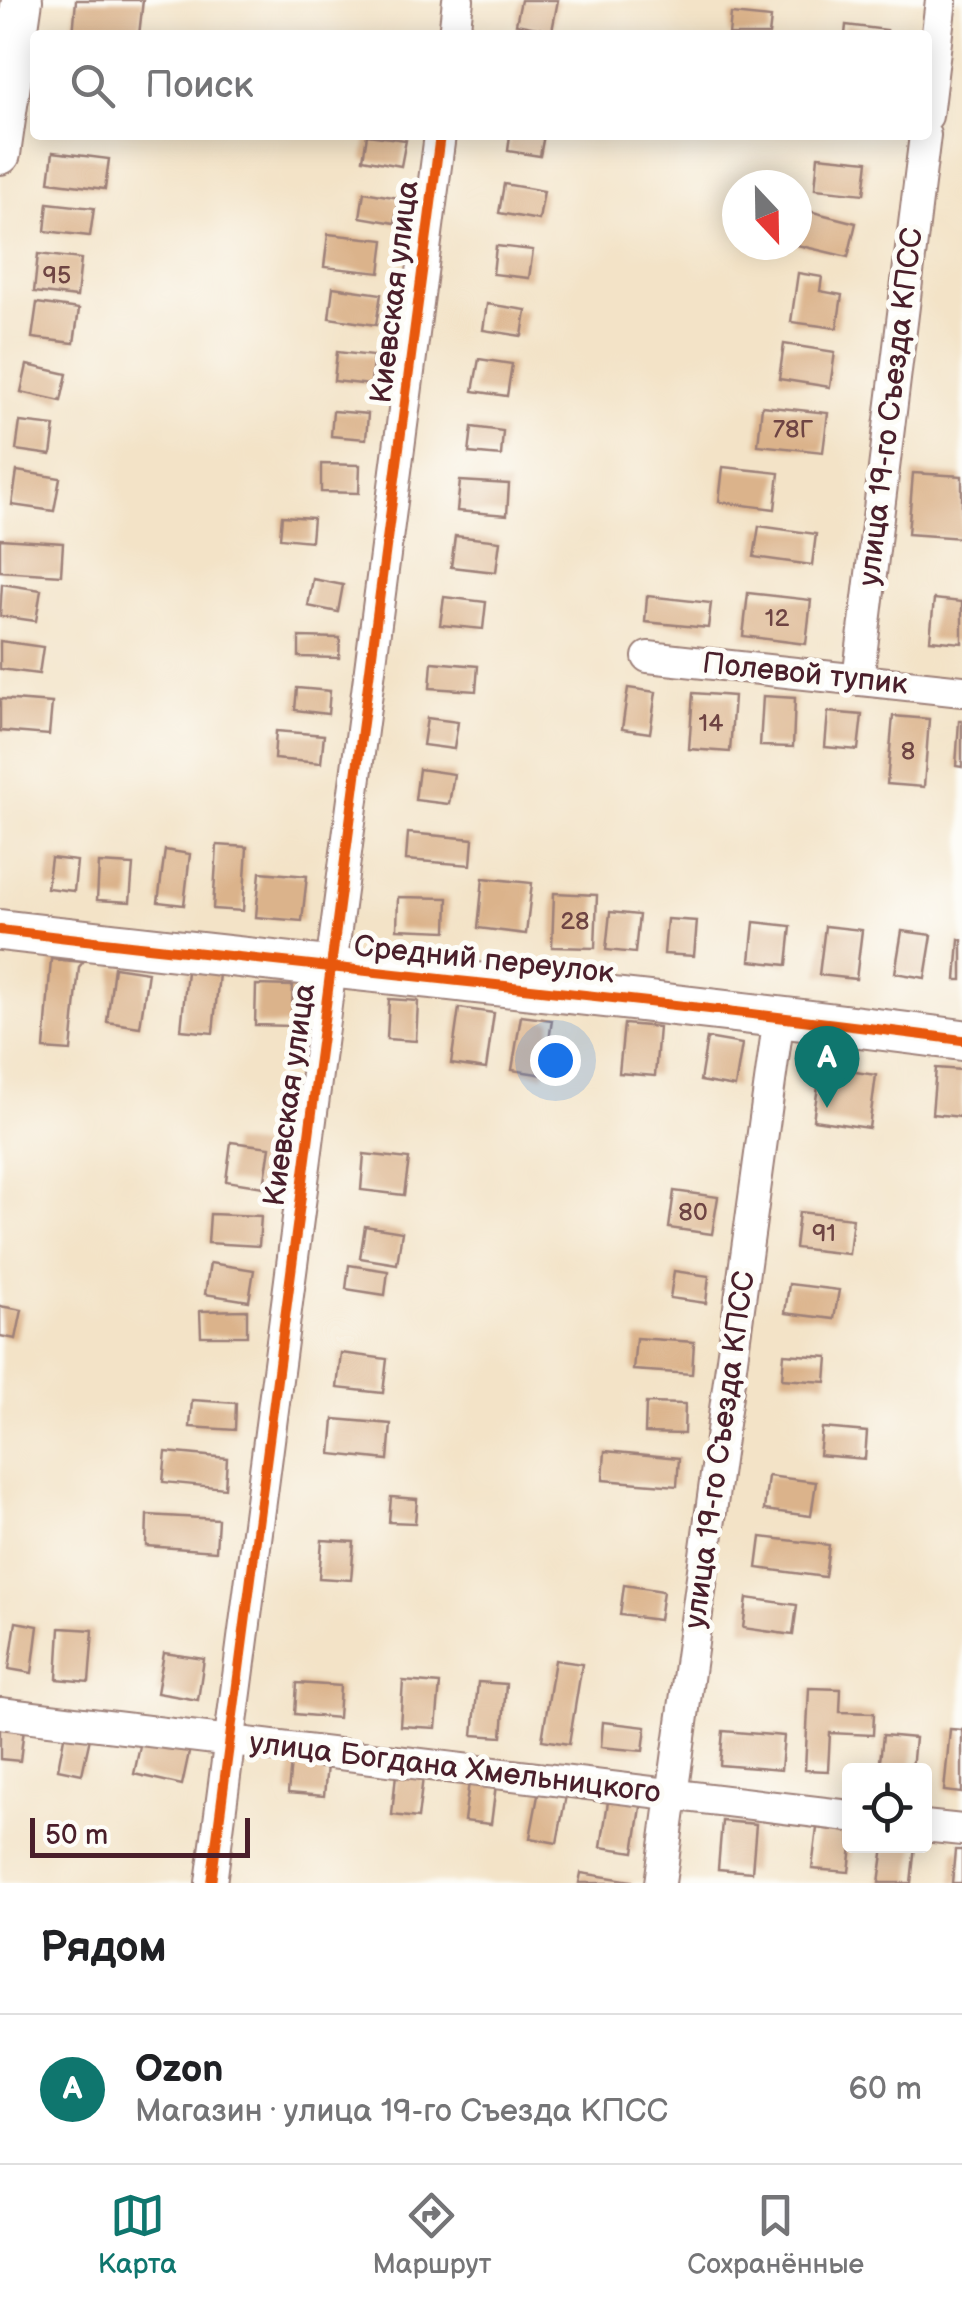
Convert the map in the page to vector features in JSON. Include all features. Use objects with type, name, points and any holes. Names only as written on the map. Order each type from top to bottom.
[{"type":"street","points":[[0,154],[22,0]]},
{"type":"street","points":[[455,30],[458,0]]},
{"type":"street","points":[[932,77],[942,0],[962,3]]},
{"type":"street","name":"Киевская улица","points":[[211,1883],[439,140]]},
{"type":"street","name":"улица 19-го Съезда КПСС","points":[[858,680],[924,140]]},
{"type":"street","name":"Полевой тупик","points":[[648,657],[962,691]]},
{"type":"street","name":"Средний переулок","points":[[0,930],[332,970],[779,1016],[962,1040]]},
{"type":"street","name":"улица 19-го Съезда КПСС","points":[[660,1883],[779,1016]]},
{"type":"street","name":"улица Богдана Хмельницкого","points":[[0,1713],[842,1815]]},
{"type":"street","points":[[932,1827],[962,1830]]},
{"type":"building","points":[[76,0],[143,0],[140,30],[73,30]]},
{"type":"building","points":[[521,0],[558,0],[552,30],[516,24]]},
{"type":"building","points":[[731,14],[771,18],[770,30],[729,30]]},
{"type":"building","points":[[846,25],[887,30],[846,30]]},
{"type":"building","points":[[366,140],[406,140],[401,166],[363,159]]},
{"type":"building","points":[[509,140],[543,140],[540,156],[508,151]]},
{"type":"building","points":[[53,152],[109,159],[105,189],[49,182]]},
{"type":"building","points":[[818,156],[868,161],[864,194],[815,189]]},
{"type":"building","points":[[504,184],[544,191],[539,220],[499,213]]},
{"type":"building","points":[[364,192],[399,198],[395,223],[360,217]]},
{"type":"building","points":[[48,203],[94,208],[90,236],[45,231]]},
{"type":"building","points":[[812,212],[856,223],[848,257],[812,249]]},
{"type":"building","points":[[328,234],[384,240],[380,273],[324,267]]},
{"type":"building","points":[[496,246],[533,250],[529,278],[493,274]]},
{"type":"building","points":[[38,254],[81,259],[77,297],[34,292]]},
{"type":"building","points":[[798,273],[822,277],[820,291],[842,295],[837,328],[791,322]]},
{"type":"building","points":[[333,287],[381,294],[376,325],[329,318]]},
{"type":"building","points":[[37,303],[79,309],[74,343],[32,338]]},
{"type":"building","points":[[487,304],[526,310],[522,336],[483,330]]},
{"type":"building","points":[[784,344],[835,352],[830,387],[779,379]]},
{"type":"building","points":[[337,352],[373,356],[371,385],[334,381]]},
{"type":"building","points":[[479,359],[512,364],[507,396],[473,391]]},
{"type":"building","points":[[27,365],[67,374],[61,401],[21,392]]},
{"type":"building","points":[[762,406],[828,413],[823,452],[758,445]]},
{"type":"building","points":[[333,411],[368,414],[366,439],[331,436]]},
{"type":"building","points":[[20,422],[55,426],[51,455],[16,450]]},
{"type":"building","points":[[472,427],[503,431],[501,456],[469,453]]},
{"type":"building","points":[[321,464],[360,465],[359,493],[321,492]]},
{"type":"building","points":[[723,467],[779,473],[775,509],[719,502]]},
{"type":"building","points":[[17,471],[60,478],[54,511],[12,505]]},
{"type":"building","points":[[913,473],[962,476],[962,538],[908,534]]},
{"type":"building","points":[[460,481],[509,484],[507,515],[457,511]]},
{"type":"building","points":[[282,516],[313,518],[311,541],[280,538]]},
{"type":"building","points":[[759,526],[816,534],[812,565],[754,557]]},
{"type":"building","points":[[455,536],[500,541],[496,572],[451,567]]},
{"type":"building","points":[[0,539],[63,543],[61,575],[0,571]]},
{"type":"building","points":[[313,579],[343,585],[338,612],[308,606]]},
{"type":"building","points":[[2,584],[41,590],[36,621],[0,616]]},
{"type":"building","points":[[748,593],[811,600],[806,644],[743,636]]},
{"type":"building","points":[[647,596],[711,603],[708,628],[645,622]]},
{"type":"building","points":[[444,597],[486,602],[483,629],[440,625]]},
{"type":"building","points":[[934,599],[962,602],[962,643],[930,640]]},
{"type":"building","points":[[299,637],[340,638],[339,658],[299,657]]},
{"type":"building","points":[[0,641],[43,647],[39,674],[0,669]]},
{"type":"building","points":[[432,662],[478,666],[476,691],[430,688]]},
{"type":"building","points":[[297,688],[330,691],[328,714],[295,710]]},
{"type":"building","points":[[628,688],[656,692],[650,733],[622,729]]},
{"type":"building","points":[[693,693],[734,696],[730,752],[689,749]]},
{"type":"building","points":[[763,696],[795,698],[793,747],[760,746]]},
{"type":"building","points":[[0,699],[52,703],[49,735],[0,731]]},
{"type":"building","points":[[828,712],[862,715],[858,750],[825,747]]},
{"type":"building","points":[[893,716],[929,719],[924,787],[887,784]]},
{"type":"building","points":[[427,718],[458,722],[454,749],[423,745]]},
{"type":"building","points":[[962,721],[962,767],[956,766]]},
{"type":"building","points":[[276,731],[324,735],[321,763],[274,759]]},
{"type":"building","points":[[419,769],[454,774],[449,804],[415,800]]},
{"type":"building","points":[[408,833],[473,839],[471,865],[406,860]]},
{"type":"building","points":[[217,845],[247,847],[243,911],[213,909]]},
{"type":"building","points":[[165,850],[190,854],[184,905],[158,902]]},
{"type":"building","points":[[51,858],[77,861],[74,891],[47,888]]},
{"type":"building","points":[[99,863],[133,865],[130,902],[97,900]]},
{"type":"building","points":[[260,872],[307,876],[302,921],[256,917]]},
{"type":"building","points":[[483,878],[532,883],[526,934],[478,928]]},
{"type":"building","points":[[554,893],[597,895],[595,948],[552,947]]},
{"type":"building","points":[[398,897],[448,898],[447,931],[397,929]]},
{"type":"building","points":[[610,912],[639,915],[635,953],[606,950]]},
{"type":"building","points":[[667,919],[697,921],[694,956],[664,954]]},
{"type":"building","points":[[754,922],[791,926],[787,965],[750,961]]},
{"type":"building","points":[[825,926],[862,930],[856,979],[819,975]]},
{"type":"building","points":[[902,931],[932,935],[925,978],[895,973]]},
{"type":"building","points":[[959,939],[962,980],[956,980]]},
{"type":"building","points":[[51,959],[83,962],[79,967],[71,1051],[44,1049]]},
{"type":"building","points":[[114,967],[148,972],[140,1027],[107,1022]]},
{"type":"building","points":[[187,971],[219,974],[213,1033],[181,1030]]},
{"type":"building","points":[[256,985],[293,986],[291,1026],[255,1025]]},
{"type":"building","points":[[389,999],[418,1001],[416,1041],[387,1039]]},
{"type":"building","points":[[459,1008],[494,1013],[486,1069],[451,1064]]},
{"type":"building","points":[[521,1016],[552,1020],[544,1075],[512,1070]]},
{"type":"building","points":[[624,1024],[659,1027],[655,1076],[619,1073]]},
{"type":"building","points":[[707,1038],[742,1044],[735,1087],[700,1081]]},
{"type":"building","points":[[821,1067],[876,1075],[869,1128],[813,1120]]},
{"type":"building","points":[[936,1068],[962,1070],[962,1117],[932,1114]]},
{"type":"building","points":[[231,1142],[270,1147],[264,1187],[226,1181]]},
{"type":"building","points":[[364,1154],[409,1159],[404,1195],[361,1190]]},
{"type":"building","points":[[674,1191],[718,1197],[712,1234],[669,1228]]},
{"type":"building","points":[[799,1212],[853,1218],[849,1254],[795,1248]]},
{"type":"building","points":[[210,1214],[261,1216],[259,1246],[208,1243]]},
{"type":"building","points":[[365,1226],[402,1232],[397,1264],[360,1258]]},
{"type":"building","points":[[210,1263],[254,1270],[249,1301],[205,1294]]},
{"type":"building","points":[[349,1265],[388,1271],[385,1295],[346,1289]]},
{"type":"building","points":[[674,1271],[709,1276],[706,1303],[670,1298]]},
{"type":"building","points":[[789,1284],[839,1290],[834,1319],[785,1313]]},
{"type":"building","points":[[0,1306],[22,1310],[16,1339],[0,1336]]},
{"type":"building","points":[[247,1310],[247,1336],[201,1336],[200,1311]]},
{"type":"building","points":[[636,1338],[694,1342],[692,1374],[633,1370]]},
{"type":"building","points":[[341,1353],[387,1359],[383,1393],[337,1388]]},
{"type":"building","points":[[784,1354],[828,1357],[826,1382],[782,1379]]},
{"type":"building","points":[[192,1400],[236,1403],[235,1430],[190,1427]]},
{"type":"building","points":[[646,1403],[685,1404],[684,1434],[645,1433]]},
{"type":"building","points":[[334,1419],[391,1424],[388,1460],[331,1454]]},
{"type":"building","points":[[822,1428],[867,1432],[865,1459],[819,1455]]},
{"type":"building","points":[[605,1451],[679,1458],[677,1486],[603,1480]]},
{"type":"building","points":[[166,1452],[227,1458],[225,1488],[163,1482]]},
{"type":"building","points":[[768,1476],[816,1482],[811,1516],[764,1510]]},
{"type":"building","points":[[391,1497],[417,1499],[415,1523],[389,1522]]},
{"type":"building","points":[[147,1515],[218,1519],[216,1551],[146,1546]]},
{"type":"building","points":[[761,1537],[829,1545],[825,1577],[757,1568]]},
{"type":"building","points":[[322,1540],[354,1542],[351,1580],[319,1578]]},
{"type":"building","points":[[624,1585],[663,1591],[659,1620],[620,1615]]},
{"type":"building","points":[[747,1598],[797,1605],[793,1635],[743,1628]]},
{"type":"building","points":[[16,1622],[38,1626],[32,1673],[9,1669]]},
{"type":"building","points":[[60,1628],[93,1630],[89,1682],[57,1679]]},
{"type":"building","points":[[164,1653],[204,1659],[198,1700],[157,1693]]},
{"type":"building","points":[[555,1660],[582,1664],[569,1744],[542,1740]]},
{"type":"building","points":[[403,1681],[440,1684],[436,1728],[400,1726]]},
{"type":"building","points":[[478,1682],[506,1684],[502,1737],[473,1735]]},
{"type":"building","points":[[297,1683],[340,1686],[338,1718],[295,1714]]},
{"type":"building","points":[[809,1688],[841,1689],[840,1712],[874,1713],[873,1735],[830,1733],[828,1771],[805,1770]]},
{"type":"building","points":[[603,1722],[646,1727],[643,1751],[601,1747]]},
{"type":"building","points":[[0,1725],[24,1728],[20,1761],[0,1759]]},
{"type":"building","points":[[950,1729],[962,1730],[962,1793],[944,1791]]},
{"type":"building","points":[[723,1731],[784,1736],[781,1770],[720,1765]]},
{"type":"building","points":[[65,1732],[90,1738],[82,1774],[58,1769]]},
{"type":"building","points":[[883,1735],[915,1738],[913,1763],[880,1763]]},
{"type":"building","points":[[142,1737],[190,1748],[182,1785],[134,1774]]},
{"type":"building","points":[[291,1762],[327,1765],[324,1796],[288,1793]]},
{"type":"building","points":[[396,1774],[423,1777],[418,1818],[392,1815]]},
{"type":"building","points":[[469,1782],[496,1785],[491,1824],[464,1821]]},
{"type":"building","points":[[539,1790],[566,1795],[557,1843],[530,1838]]},
{"type":"building","points":[[609,1795],[642,1801],[634,1852],[601,1847]]},
{"type":"building","points":[[722,1821],[756,1824],[752,1872],[718,1869]]},
{"type":"building","points":[[817,1828],[842,1831],[842,1853],[851,1853],[849,1872],[812,1869]]},
{"type":"building","points":[[955,1850],[962,1850],[962,1883],[952,1883]]},
{"type":"building","points":[[883,1853],[914,1853],[911,1883],[879,1883]]},
{"type":"building","points":[[581,1873],[632,1881],[632,1883],[579,1883]]},
{"type":"cycle path","points":[[211,1883],[439,140]]},
{"type":"cycle path","points":[[0,930],[962,1040]]},
{"type":"place","name":"Ozon","points":[[827,1108]]}]
